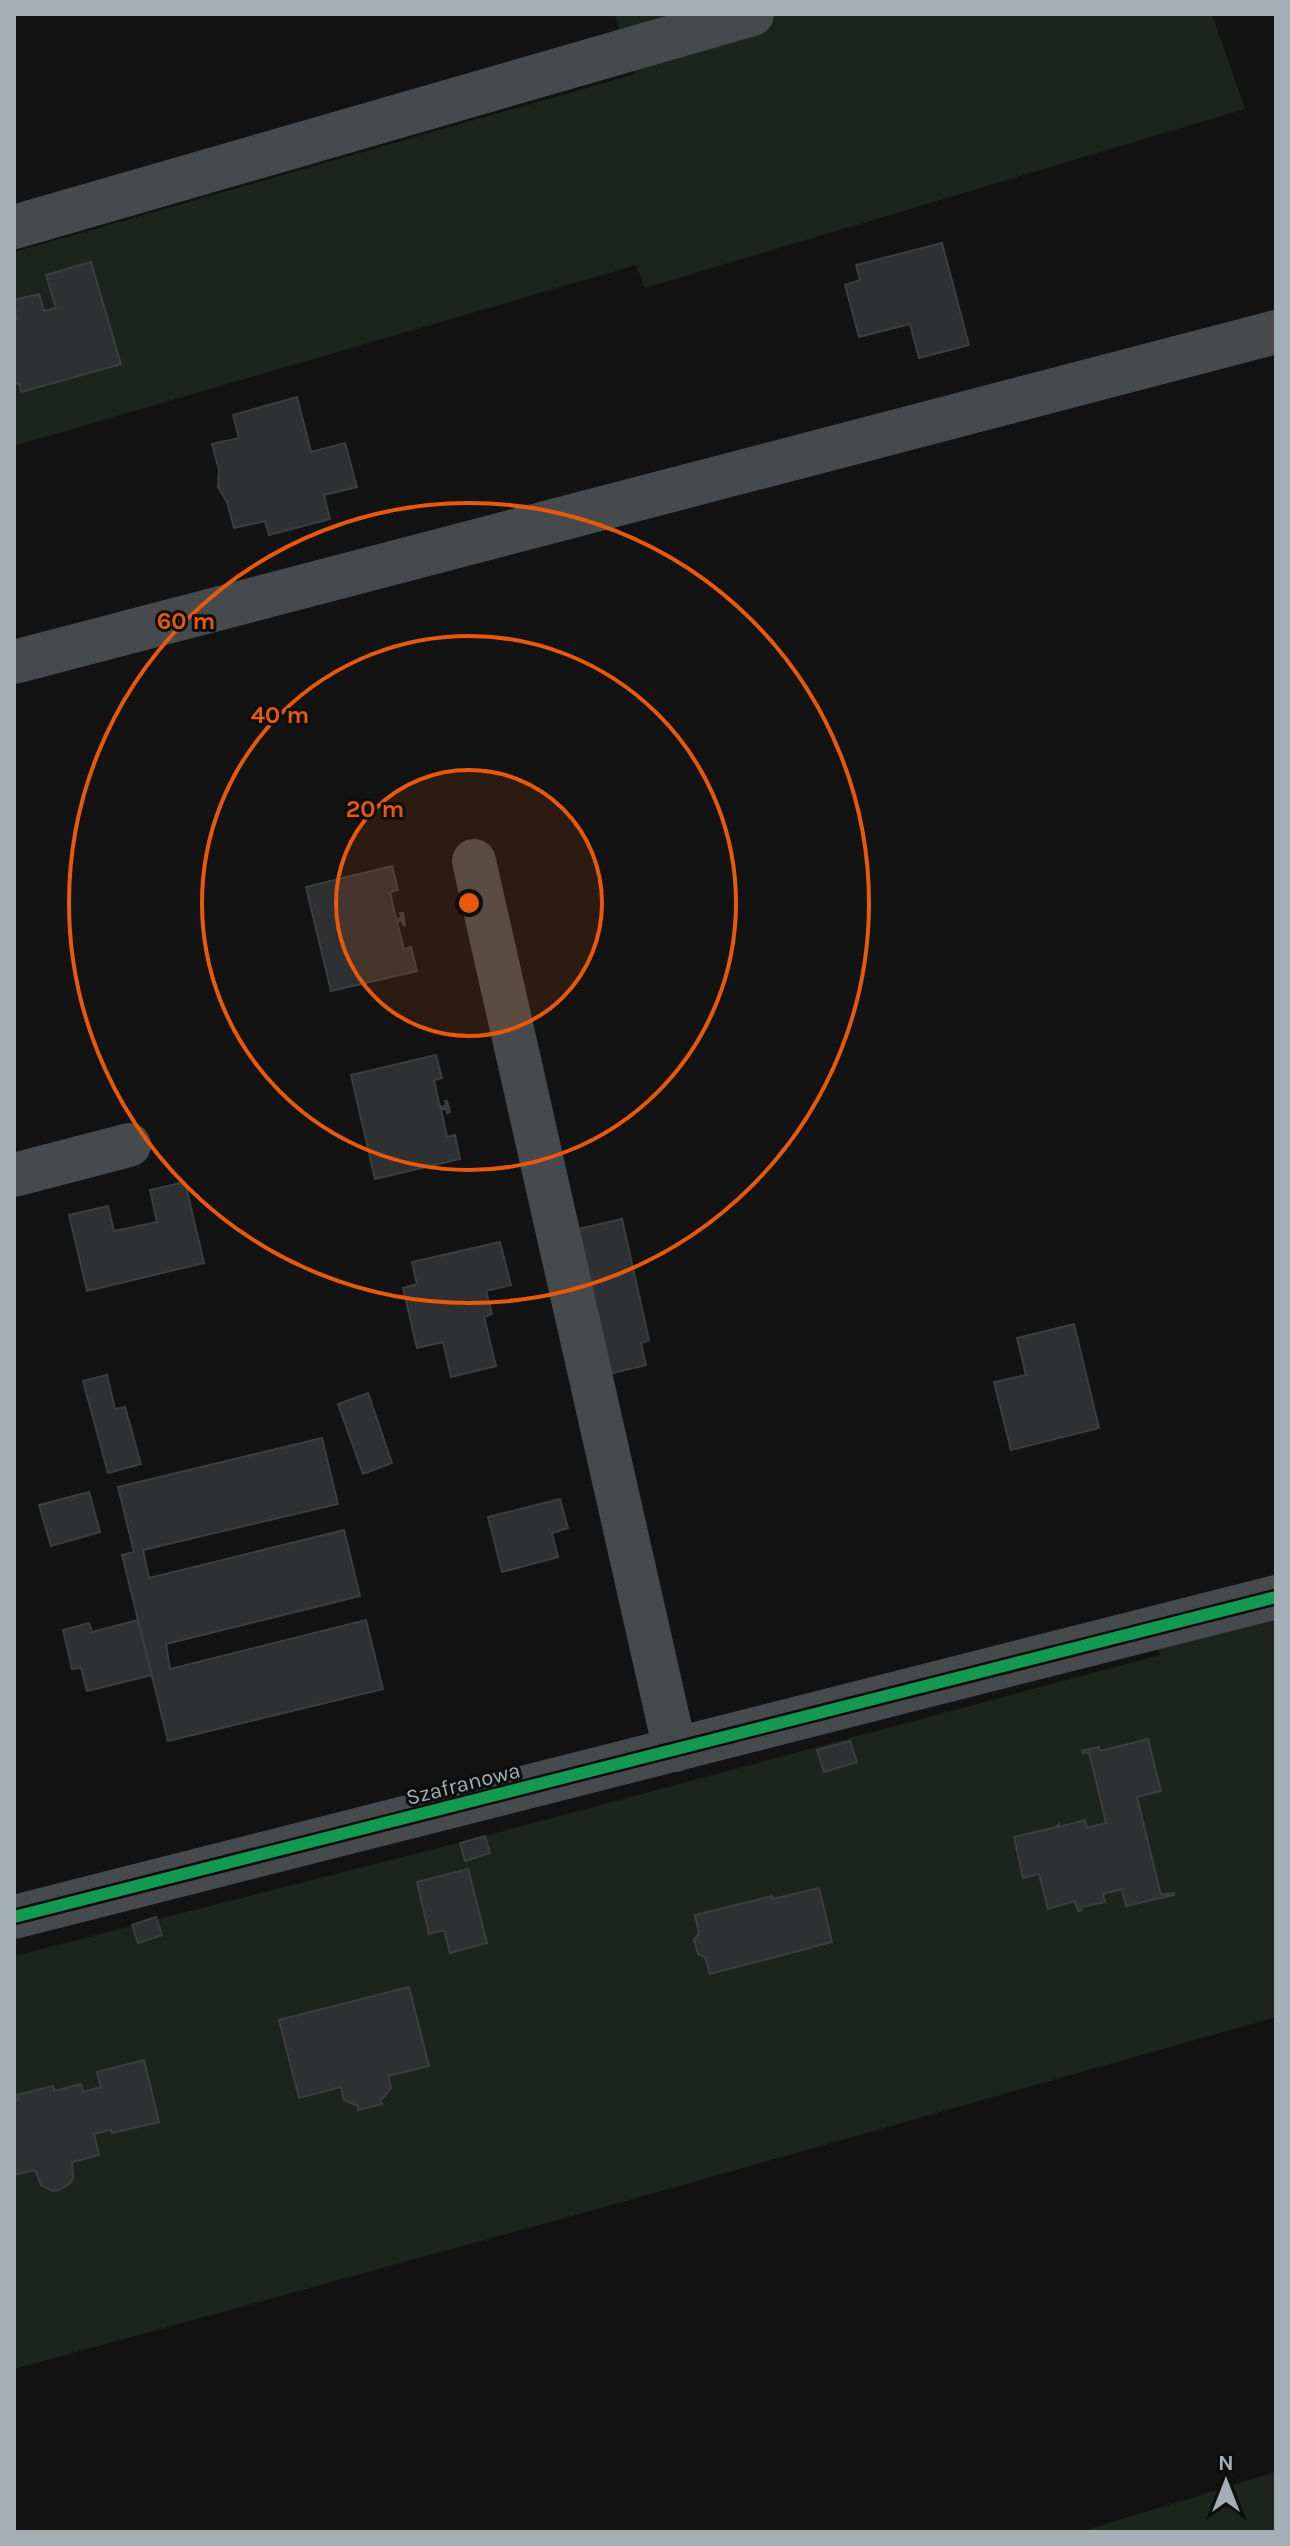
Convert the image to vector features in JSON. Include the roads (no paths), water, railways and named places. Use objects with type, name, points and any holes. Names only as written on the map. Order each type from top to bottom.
[{"type":"street","points":[[14,227],[752,14]]},
{"type":"street","points":[[14,662],[1276,332]]},
{"type":"street","points":[[474,861],[675,1750]]},
{"type":"street","points":[[14,1175],[129,1145]]},
{"type":"street","name":"Szafranowa","points":[[14,1917],[1276,1597]]}]
